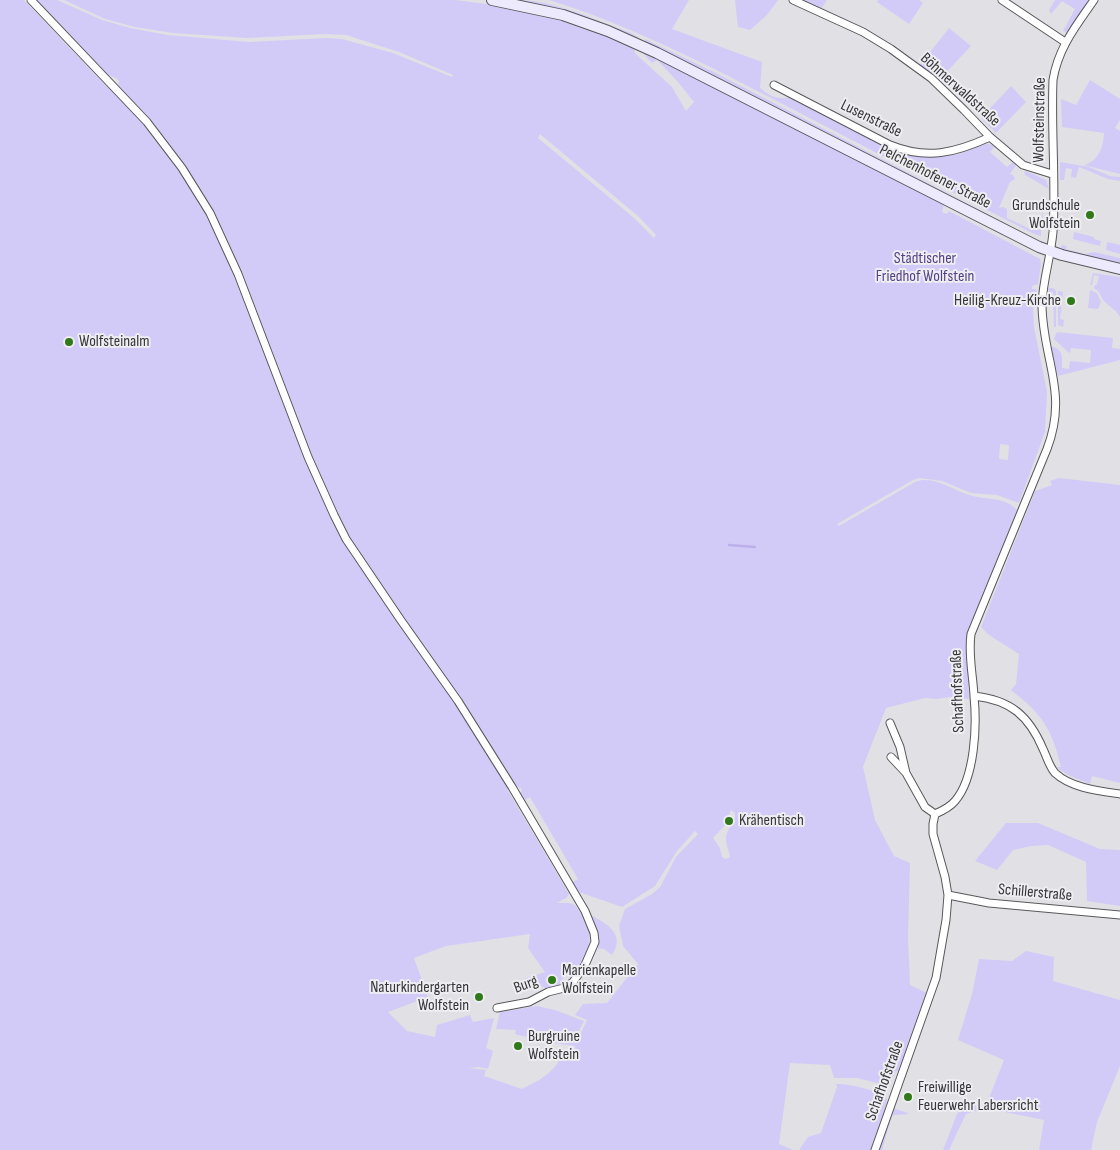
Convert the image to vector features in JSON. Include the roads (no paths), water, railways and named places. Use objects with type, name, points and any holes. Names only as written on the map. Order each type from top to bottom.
[{"type":"main road","name":"Pelchenhofener Straße","points":[[492,0],[553,12],[608,31],[743,95],[964,209],[1050,251],[1120,269]]},
{"type":"street","name":"Burg","points":[[31,0],[147,122],[182,168],[206,206],[238,274],[308,457],[346,539],[458,701],[512,787],[584,911],[594,933],[595,942],[591,953],[573,982],[564,988],[548,992],[529,1002],[497,1008]]},
{"type":"street","name":"Böhmerwaldstraße","points":[[793,0],[863,32],[891,49],[931,78],[990,137],[1023,165],[1052,174]]},
{"type":"street","name":"Wolfsteinstraße","points":[[1050,251],[1053,225],[1053,80],[1065,42],[1094,0]]},
{"type":"street","points":[[1007,1],[1065,42]]},
{"type":"street","name":"Lusenstraße","points":[[774,85],[890,145],[910,152],[922,154],[950,152],[968,147],[990,137]]},
{"type":"street","name":"Schafhofstraße","points":[[875,1150],[934,987],[946,920],[948,895],[933,834],[936,814],[954,803],[966,780],[970,766],[975,734],[970,656],[971,634],[1047,449],[1054,427],[1056,409],[1055,388],[1042,305],[1045,273],[1050,251]]},
{"type":"street","points":[[974,696],[1004,704],[1024,716],[1033,727],[1050,766],[1057,774],[1081,786],[1120,794]]},
{"type":"street","points":[[890,723],[900,747],[906,773],[920,801],[927,809],[936,814]]},
{"type":"street","points":[[891,756],[906,773]]},
{"type":"street","name":"Schillerstraße","points":[[948,895],[989,903],[1120,914]]},
{"type":"waterway","points":[[729,545],[755,547]]},
{"type":"place","name":"Grundschule Wolfstein","points":[[1090,215]]},
{"type":"place","name":"Heilig-Kreuz-Kirche","points":[[1071,301]]},
{"type":"place","name":"Wolfsteinalm","points":[[69,342]]},
{"type":"place","name":"Krähentisch","points":[[729,821]]},
{"type":"place","name":"Marienkapelle Wolfstein","points":[[552,980]]},
{"type":"place","name":"Naturkindergarten Wolfstein","points":[[479,997]]},
{"type":"place","name":"Burgruine Wolfstein","points":[[518,1046]]},
{"type":"place","name":"Freiwillige Feuerwehr Labersricht","points":[[908,1097]]},
{"type":"park label","name":"Städtischer Friedhof Wolfstein","points":[[925,268]]}]
